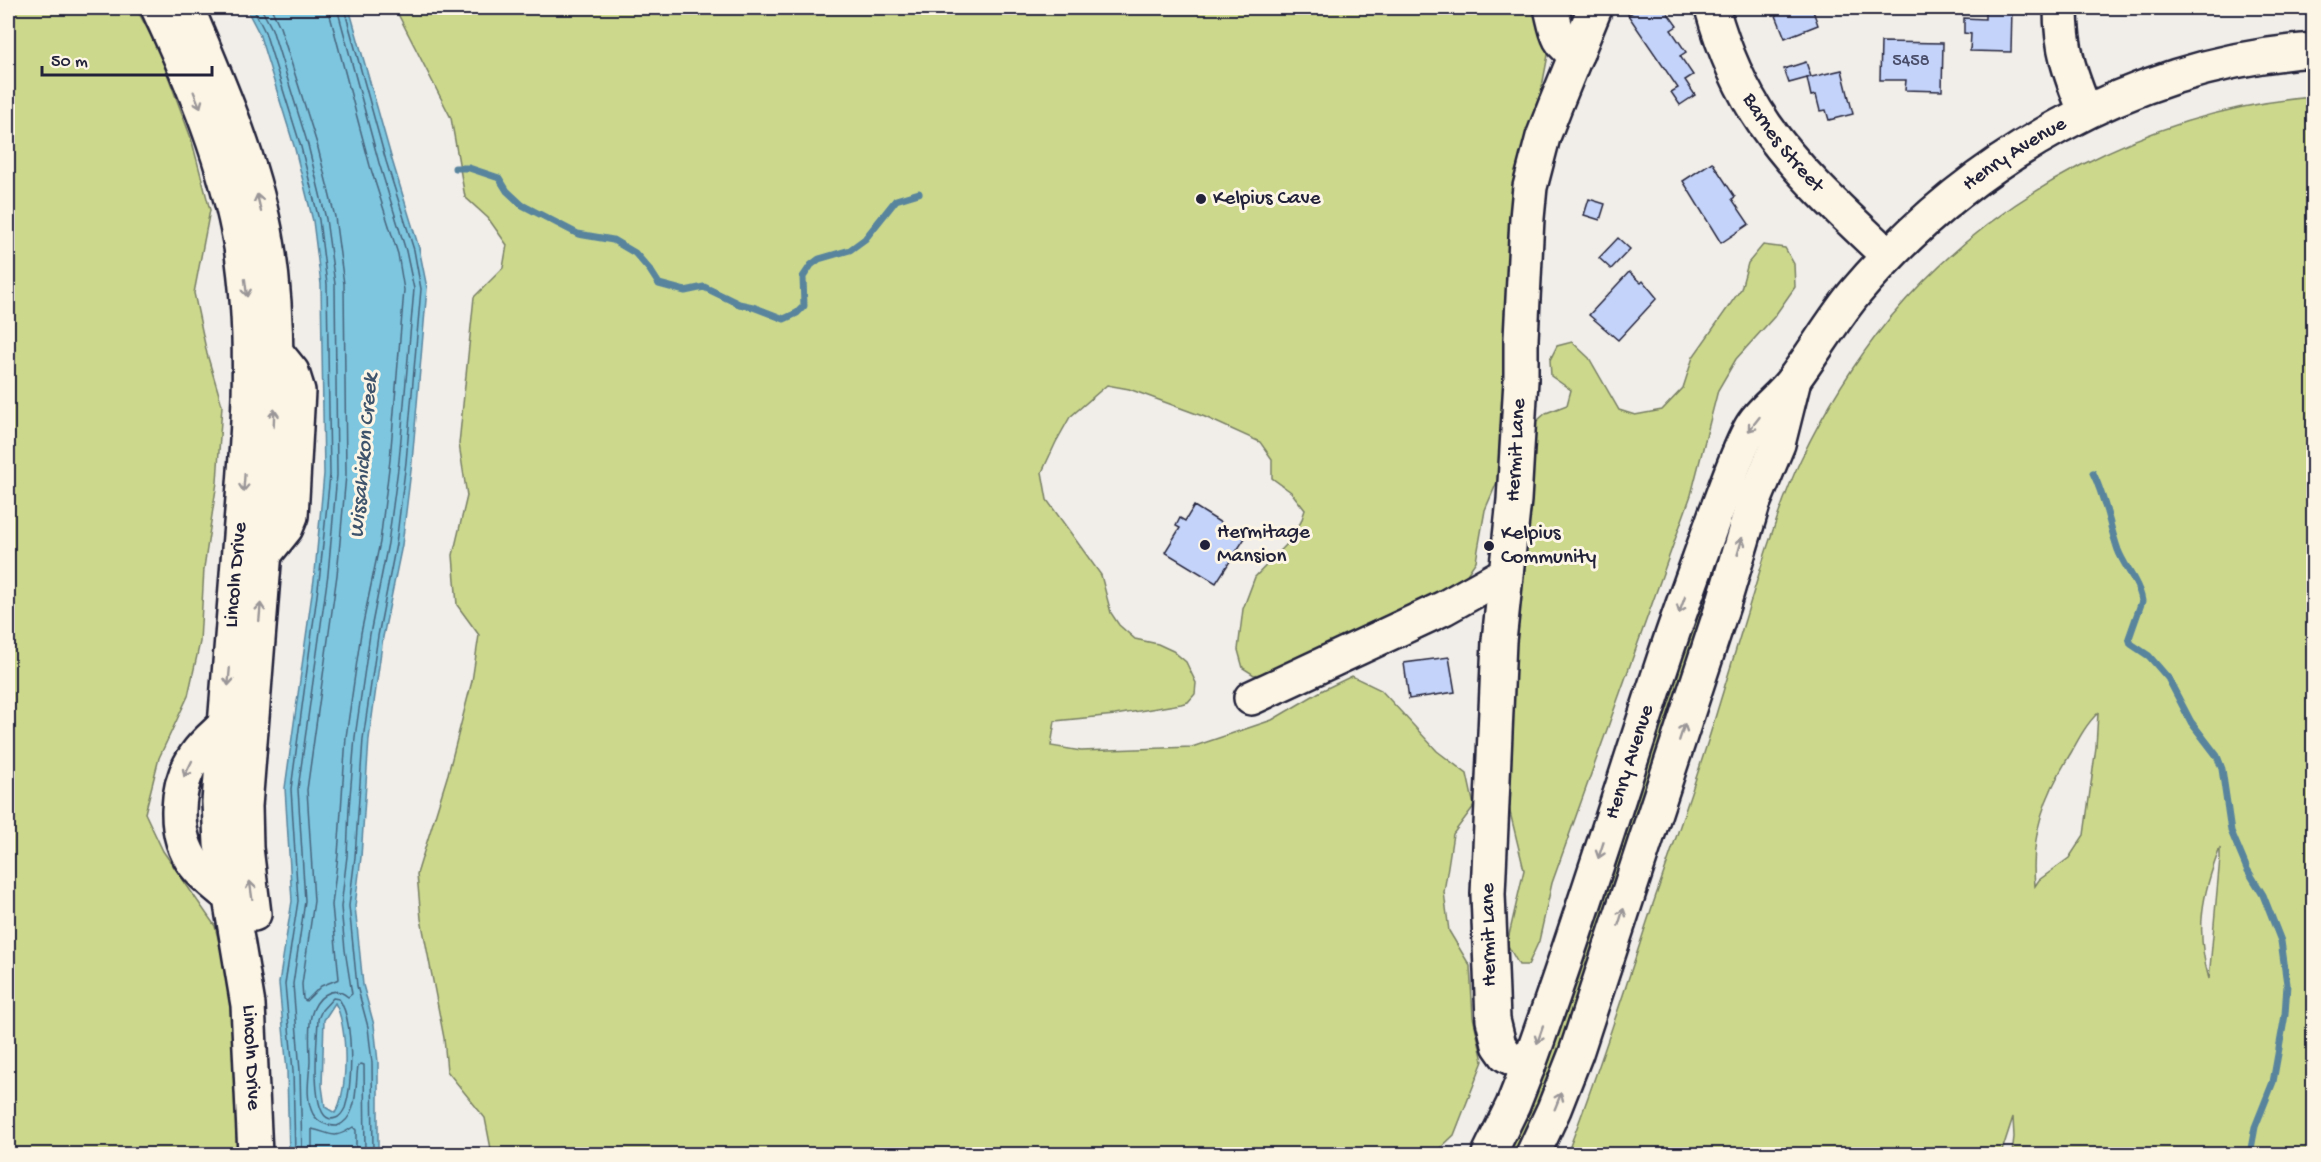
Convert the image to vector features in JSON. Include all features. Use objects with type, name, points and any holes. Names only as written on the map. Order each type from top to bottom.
[{"type":"main road","name":"Lincoln Drive","points":[[158,8],[222,169],[240,246],[247,295],[248,421],[219,802],[221,844],[248,1005],[255,1155]]},
{"type":"main road","name":"Lincoln Drive","points":[[187,8],[230,113],[256,189],[271,270],[275,351],[274,435],[245,828],[249,878],[269,1028],[274,1155]]},
{"type":"main road","points":[[1551,8],[1562,43],[1577,53]]},
{"type":"main road","name":"Hermit Lane","points":[[1528,1067],[1509,1059],[1499,1045],[1493,1020],[1488,894],[1493,764],[1505,574],[1514,500],[1521,380],[1525,241],[1530,187],[1543,137],[1595,8]]},
{"type":"main road","name":"Barnes Street","points":[[1712,8],[1735,69],[1764,124],[1814,183],[1888,256]]},
{"type":"main road","points":[[2061,8],[2063,47],[2069,70],[2085,111]]},
{"type":"main road","name":"Henry Avenue","points":[[1489,1155],[1528,1067],[1677,619],[1736,459],[1750,428],[1794,381],[1820,339],[1888,256],[1921,223],[1982,174],[2035,139],[2085,111],[2134,91],[2204,69],[2255,57],[2313,50]]},
{"type":"main road","name":"Henry Avenue","points":[[1533,1155],[1576,1053],[1723,605],[1753,504],[1778,444],[1794,381]]},
{"type":"main road","points":[[1251,698],[1444,608],[1505,574]]},
{"type":"green space","points":[[8,8],[136,8],[158,49],[191,138],[210,210],[194,293],[207,354],[222,405],[217,482],[204,568],[200,642],[188,696],[159,758],[145,813],[163,851],[215,926],[232,995],[237,1154],[8,1154]]},
{"type":"green space","points":[[395,8],[1543,8],[1548,55],[1541,92],[1524,141],[1511,204],[1514,254],[1500,475],[1485,510],[1476,561],[1462,582],[1274,672],[1254,675],[1243,668],[1238,650],[1243,609],[1255,577],[1287,544],[1301,522],[1305,510],[1291,492],[1272,478],[1272,459],[1260,442],[1205,417],[1129,389],[1107,385],[1070,417],[1042,472],[1047,500],[1101,575],[1111,613],[1119,625],[1135,639],[1158,644],[1173,651],[1186,662],[1196,683],[1195,694],[1188,702],[1181,704],[1115,715],[1055,721],[1051,746],[1081,751],[1192,747],[1272,720],[1352,676],[1381,690],[1437,751],[1467,774],[1474,806],[1453,834],[1444,892],[1449,931],[1470,966],[1473,1017],[1483,1061],[1454,1135],[1434,1154],[492,1154],[485,1118],[447,1071],[444,1038],[421,919],[417,874],[448,774],[472,681],[479,635],[457,605],[453,555],[467,496],[459,444],[474,297],[503,268],[507,245],[488,218],[465,197],[451,118]]},
{"type":"green space","points":[[2313,97],[2313,1154],[2012,1154],[2013,1117],[2001,1154],[1567,1154],[1708,742],[1780,511],[1810,440],[1853,368],[1890,318],[1932,273],[1978,233],[2028,197],[2080,166],[2136,140],[2194,119],[2253,105]],"holes":[[[2098,713],[2096,747],[2084,835],[2069,858],[2039,880],[2035,886],[2037,832],[2047,799],[2080,736]],[[2220,848],[2220,858],[2209,979],[2202,944],[2202,912]]]},
{"type":"green space","points":[[1763,245],[1785,248],[1794,264],[1795,287],[1774,317],[1736,359],[1718,390],[1691,495],[1552,883],[1539,941],[1528,965],[1519,965],[1507,944],[1524,870],[1509,808],[1511,612],[1531,426],[1546,413],[1567,405],[1571,390],[1551,376],[1550,360],[1557,346],[1572,342],[1589,358],[1619,410],[1635,415],[1662,410],[1683,388],[1693,357],[1741,289],[1748,263]]},
{"type":"green space","points":[[1764,427],[1566,1045],[1520,1154],[1502,1154],[1692,612]]},
{"type":"water","name":"Wissahickon Creek","points":[[246,8],[349,8],[419,248],[427,288],[412,462],[402,545],[383,637],[369,739],[361,857],[355,906],[363,985],[374,1025],[378,1062],[378,1154],[289,1154],[287,1071],[279,983],[292,901],[285,788],[315,572],[324,474],[321,284],[313,221],[295,149],[259,33]],"holes":[[[335,1003],[344,1042],[345,1075],[340,1103],[335,1113],[325,1107],[322,1086],[324,1020]]]},
{"type":"building","points":[[1639,8],[1664,8],[1677,26],[1671,30],[1686,52],[1680,56],[1693,75],[1685,80],[1695,95],[1680,105],[1671,92],[1678,88],[1628,15]]},
{"type":"building","points":[[1773,8],[1812,8],[1818,25],[1785,38]]},
{"type":"building","points":[[1985,8],[2012,8],[2011,52],[1970,51],[1971,34],[1964,33],[1964,18],[1985,19]]},
{"type":"building","points":[[1881,42],[1943,43],[1942,91],[1905,90],[1906,80],[1880,80]]},
{"type":"building","points":[[1806,62],[1811,77],[1789,83],[1784,69]]},
{"type":"building","points":[[1842,70],[1853,114],[1829,120],[1826,110],[1820,111],[1816,95],[1811,96],[1807,78]]},
{"type":"building","points":[[1712,162],[1735,197],[1732,199],[1749,224],[1721,243],[1683,181]]},
{"type":"building","points":[[1589,199],[1605,204],[1600,220],[1584,215]]},
{"type":"building","points":[[1618,238],[1630,249],[1611,269],[1599,258]]},
{"type":"building","points":[[1629,272],[1641,283],[1643,281],[1657,298],[1618,340],[1589,315]]},
{"type":"building","name":"Hermitage Mansion","points":[[1194,506],[1245,538],[1216,583],[1165,552],[1180,528],[1176,526],[1180,518],[1185,521]]},
{"type":"building","points":[[1449,657],[1455,692],[1409,699],[1404,663]]},
{"type":"waterway","points":[[455,168],[469,168],[499,178],[507,191],[522,205],[578,234],[613,240],[635,253],[659,284],[685,291],[704,287],[739,304],[784,319],[797,313],[804,306],[803,277],[811,265],[819,259],[850,250],[865,239],[896,200],[919,193]]},
{"type":"waterway","points":[[2093,473],[2104,501],[2118,550],[2141,596],[2142,601],[2129,638],[2131,644],[2149,656],[2168,678],[2191,722],[2217,756],[2222,769],[2231,831],[2247,869],[2263,895],[2281,941],[2287,984],[2285,1015],[2273,1082],[2255,1127],[2250,1154]]},
{"type":"place","name":"Kelpius Cave","points":[[1201,199]]},
{"type":"place","name":"Hermitage Mansion","points":[[1205,545]]},
{"type":"place","name":"Kelpius Community","points":[[1489,546]]}]
